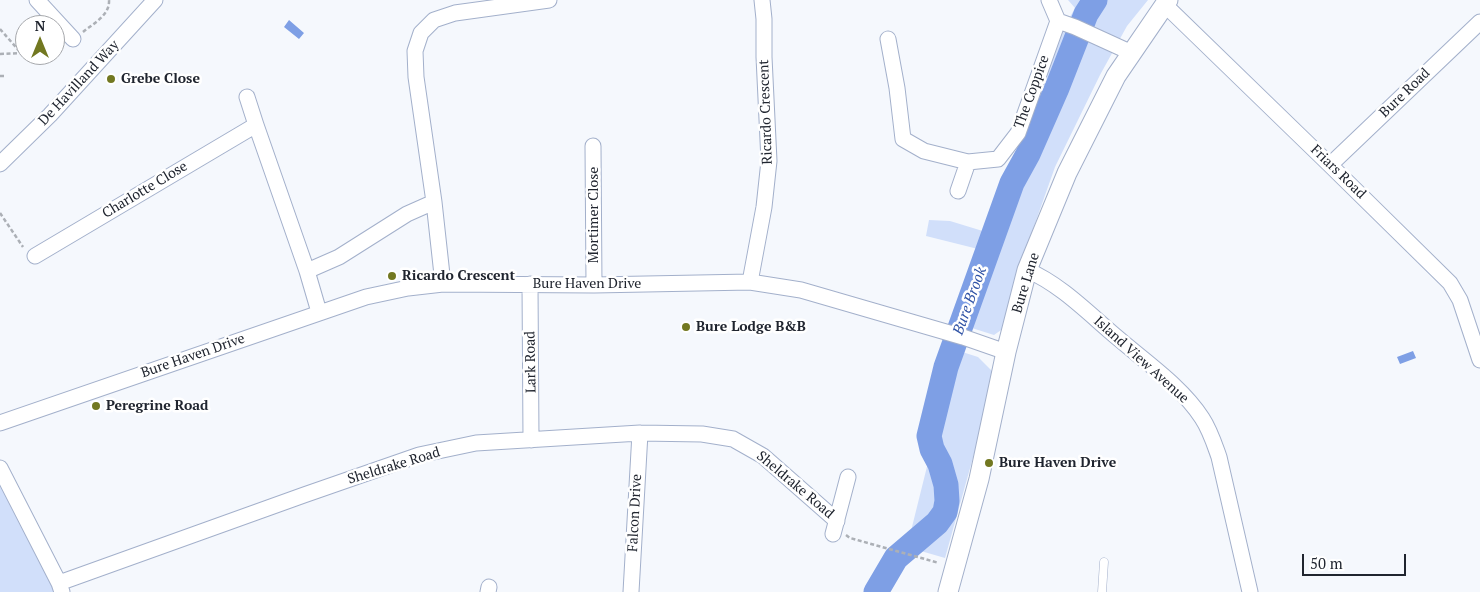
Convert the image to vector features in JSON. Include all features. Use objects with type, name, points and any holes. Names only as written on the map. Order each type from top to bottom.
[{"type":"street","points":[[37,0],[73,39]]},
{"type":"street","name":"De Havilland Way","points":[[0,164],[50,115],[155,0]]},
{"type":"street","points":[[443,284],[434,202],[416,77],[415,51],[421,33],[434,20],[455,13],[549,0]]},
{"type":"street","name":"Ricardo Crescent","points":[[750,282],[764,207],[769,160],[762,0]]},
{"type":"street","points":[[1049,0],[1058,21],[1090,33],[1132,53]]},
{"type":"street","name":"Bure Lane","points":[[948,592],[979,479],[1006,352],[1028,270],[1067,173],[1116,76],[1167,3]]},
{"type":"street","name":"Friars Road","points":[[1167,3],[1450,284],[1460,300],[1479,355]]},
{"type":"street","name":"The Coppice","points":[[887,39],[897,88],[903,139],[924,151],[968,162],[998,159],[1018,133],[1058,21]]},
{"type":"street","name":"Bure Road","points":[[1330,165],[1480,22]]},
{"type":"street","points":[[247,97],[307,271],[318,312]]},
{"type":"street","name":"Charlotte Close","points":[[34,256],[256,125]]},
{"type":"street","name":"Mortimer Close","points":[[593,146],[594,285]]},
{"type":"street","points":[[958,191],[968,162]]},
{"type":"street","points":[[307,271],[339,257],[407,214],[434,202]]},
{"type":"street","name":"Island View Avenue","points":[[1028,270],[1043,277],[1072,300],[1186,398],[1202,417],[1212,436],[1219,457],[1250,592]]},
{"type":"street","name":"Bure Haven Drive","points":[[0,423],[318,312],[366,297],[408,288],[443,284],[594,285],[750,282],[801,290],[956,335],[1006,352]]},
{"type":"street","name":"Lark Road","points":[[530,284],[531,440]]},
{"type":"street","name":"Sheldrake Road","points":[[60,587],[304,495],[419,455],[476,443],[640,434],[702,434],[733,438],[763,456],[835,527]]},
{"type":"street","name":"Falcon Drive","points":[[631,592],[640,434]]},
{"type":"street","points":[[0,468],[60,587]]},
{"type":"street","points":[[835,527],[848,477]]},
{"type":"lane","points":[[1102,592],[1104,562]]},
{"type":"path","points":[[73,39],[101,18],[110,8],[109,0]]},
{"type":"path","points":[[0,29],[21,53],[0,54]]},
{"type":"path","points":[[0,76],[5,76]]},
{"type":"path","points":[[0,213],[22,246],[34,256]]},
{"type":"path","points":[[835,527],[850,538],[955,568]]},
{"type":"shaded area","points":[[1068,0],[1148,0],[1127,26],[1100,75],[1055,167],[1015,280],[1004,328],[994,335],[956,323],[982,250],[926,236],[929,220],[950,221],[986,232],[1018,156],[1056,42],[1075,8]]},
{"type":"shaded area","points":[[956,350],[978,357],[996,375],[945,558],[907,547]]},
{"type":"shaded area","points":[[0,480],[56,592],[0,592]]},
{"type":"water","points":[[289,20],[304,33],[299,39],[284,27]]},
{"type":"water","points":[[1413,351],[1416,358],[1400,364],[1397,357]]},
{"type":"waterway","name":"Bure Brook","points":[[876,592],[896,558],[937,523],[945,512],[947,501],[946,485],[929,436],[946,367],[1012,183],[1028,154],[1057,88],[1086,14],[1095,0]]},
{"type":"place","name":"Grebe Close","points":[[111,79]]},
{"type":"place","name":"Ricardo Crescent","points":[[392,276]]},
{"type":"place","name":"Bure Lodge B&B","points":[[686,327]]},
{"type":"place","name":"Peregrine Road","points":[[96,406]]},
{"type":"place","name":"Bure Haven Drive","points":[[989,463]]}]
